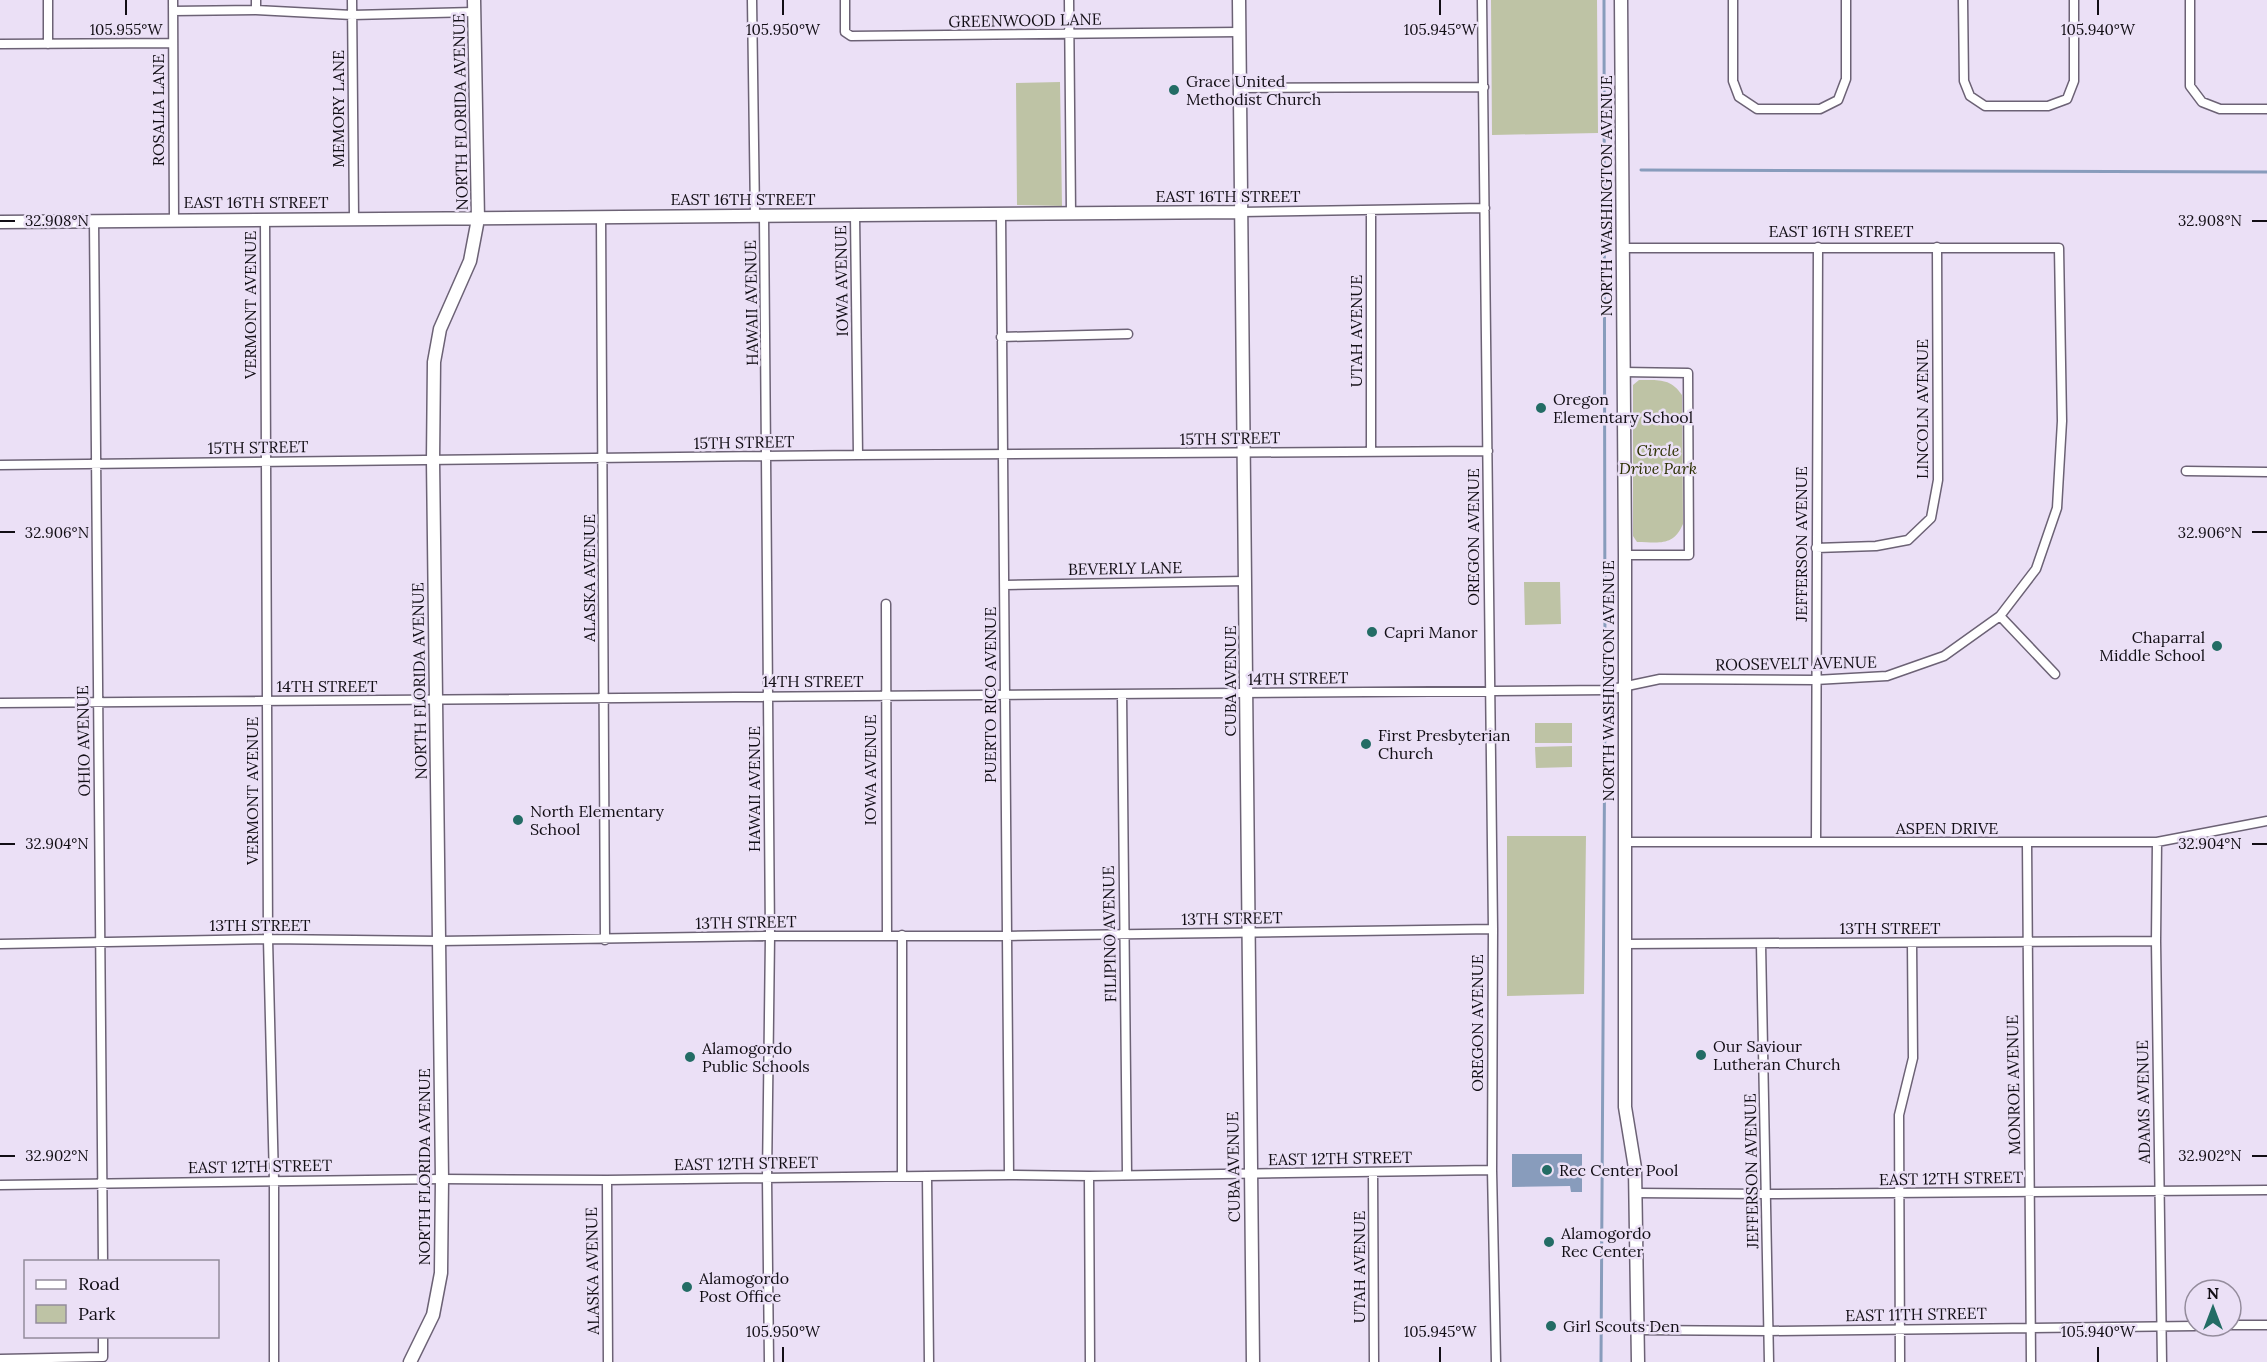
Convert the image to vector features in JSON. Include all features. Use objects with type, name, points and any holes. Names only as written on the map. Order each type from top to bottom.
[{"type":"main road","name":"CUBA AVENUE","points":[[1239,0],[1253,1362]]},
{"type":"main road","name":"NORTH WASHINGTON AVENUE","points":[[1621,0],[1625,555],[1625,1107],[1635,1168],[1638,1362]]},
{"type":"main road","name":"NORTH FLORIDA AVENUE","points":[[410,1362],[434,1316],[441,1273],[442,1179],[435,700],[435,362],[440,329],[470,261],[478,219],[474,6]]},
{"type":"main road","name":"EAST 16TH STREET","points":[[0,222],[1240,212]]},
{"type":"street","points":[[48,0],[48,44]]},
{"type":"street","name":"ROSALIA LANE","points":[[173,0],[174,219]]},
{"type":"street","points":[[256,0],[256,10]]},
{"type":"street","name":"MEMORY LANE","points":[[352,0],[354,218]]},
{"type":"street","name":"HAWAII AVENUE","points":[[752,0],[767,457],[770,936],[767,1178],[769,1362]]},
{"type":"street","name":"GREENWOOD LANE","points":[[845,0],[845,32],[851,36],[1239,32]]},
{"type":"street","points":[[1069,0],[1071,213]]},
{"type":"street","name":"OREGON AVENUE","points":[[1482,0],[1493,929],[1492,1170],[1496,1362]]},
{"type":"street","points":[[1733,0],[1733,81],[1739,97],[1757,109],[1820,109],[1838,100],[1846,79],[1846,0]]},
{"type":"street","points":[[1964,0],[1964,81],[1970,96],[1985,106],[2048,106],[2067,99],[2074,81],[2074,0]]},
{"type":"street","points":[[2190,0],[2190,86],[2202,102],[2220,110],[2267,109]]},
{"type":"street","points":[[173,10],[256,10],[352,15],[474,6]]},
{"type":"street","points":[[0,44],[173,43]]},
{"type":"street","points":[[1239,88],[1484,87]]},
{"type":"street","name":"EAST 16TH STREET","points":[[1240,212],[1485,208]]},
{"type":"street","name":"UTAH AVENUE","points":[[1371,211],[1371,451]]},
{"type":"street","name":"IOWA AVENUE","points":[[855,215],[858,455]]},
{"type":"street","name":"PUERTO RICO AVENUE","points":[[1001,215],[1009,1175]]},
{"type":"street","name":"ALASKA AVENUE","points":[[600,217],[605,940]]},
{"type":"street","name":"VERMONT AVENUE","points":[[265,219],[268,939],[274,1181],[274,1362]]},
{"type":"street","name":"OHIO AVENUE","points":[[94,220],[103,1260]]},
{"type":"street","name":"JEFFERSON AVENUE","points":[[1816,842],[1818,247]]},
{"type":"street","name":"LINCOLN AVENUE","points":[[1816,548],[1876,546],[1908,540],[1931,518],[1938,480],[1937,247]]},
{"type":"street","name":"EAST 16TH STREET","points":[[1622,248],[2059,248]]},
{"type":"street","name":"ROOSEVELT AVENUE","points":[[1625,687],[1660,679],[1815,680],[1887,676],[1944,656],[2000,616],[2036,569],[2057,508],[2062,421],[2059,248]]},
{"type":"street","points":[[1001,337],[1128,334]]},
{"type":"street","points":[[1623,372],[1688,373],[1689,555],[1625,555]]},
{"type":"street","name":"15TH STREET","points":[[0,465],[858,455],[1488,451]]},
{"type":"street","points":[[2186,471],[2267,472]]},
{"type":"street","name":"BEVERLY LANE","points":[[1005,585],[1246,580]]},
{"type":"street","name":"IOWA AVENUE","points":[[886,604],[886,936]]},
{"type":"street","points":[[2000,616],[2055,674]]},
{"type":"street","name":"14TH STREET","points":[[0,703],[1246,694],[1608,690],[1625,687]]},
{"type":"street","name":"FILIPINO AVENUE","points":[[1122,694],[1127,1174]]},
{"type":"street","name":"ASPEN DRIVE","points":[[1624,842],[2157,843],[2267,821]]},
{"type":"street","name":"MONROE AVENUE","points":[[2027,843],[2031,1362]]},
{"type":"street","name":"ADAMS AVENUE","points":[[2157,843],[2156,941],[2162,1362]]},
{"type":"street","name":"13TH STREET","points":[[0,944],[268,939],[605,940],[770,936],[1124,935],[1493,929]]},
{"type":"street","points":[[902,935],[902,1176]]},
{"type":"street","name":"13TH STREET","points":[[1624,944],[2156,941]]},
{"type":"street","points":[[1900,1362],[1899,1115],[1913,1058],[1912,943]]},
{"type":"street","name":"JEFFERSON AVENUE","points":[[1761,944],[1769,1362]]},
{"type":"street","name":"EAST 12TH STREET","points":[[0,1185],[442,1179],[1089,1176],[1492,1170]]},
{"type":"street","name":"UTAH AVENUE","points":[[1373,1173],[1374,1362]]},
{"type":"street","points":[[1089,1176],[1090,1362]]},
{"type":"street","points":[[927,1177],[929,1362]]},
{"type":"street","name":"ALASKA AVENUE","points":[[607,1180],[608,1362]]},
{"type":"street","name":"EAST 12TH STREET","points":[[1636,1193],[2267,1190]]},
{"type":"street","points":[[2243,1325],[2267,1324]]},
{"type":"street","name":"EAST 11TH STREET","points":[[1638,1330],[1769,1332],[2183,1326]]},
{"type":"street","points":[[0,1359],[103,1357],[103,1338]]},
{"type":"green space","points":[[1491,0],[1597,0],[1598,133],[1492,135]]},
{"type":"green space","points":[[1060,82],[1062,206],[1017,205],[1016,83]]},
{"type":"green space","name":"Circle Drive Park","points":[[1639,380],[1658,380],[1669,383],[1682,395],[1683,524],[1675,537],[1664,542],[1637,542],[1633,536],[1633,385]]},
{"type":"green space","points":[[1524,582],[1560,582],[1561,624],[1525,625]]},
{"type":"green space","points":[[1535,723],[1572,723],[1572,743],[1535,743]]},
{"type":"green space","points":[[1572,746],[1572,767],[1536,768],[1535,747]]},
{"type":"green space","points":[[1507,836],[1586,836],[1584,994],[1507,996]]},
{"type":"water","name":"Rec Center Pool","points":[[1512,1154],[1582,1154],[1582,1192],[1571,1192],[1570,1186],[1512,1187]]},
{"type":"waterway","points":[[1604,0],[1605,679]]},
{"type":"waterway","points":[[1641,170],[2267,172]]},
{"type":"waterway","points":[[1601,1362],[1605,703]]},
{"type":"place","name":"Grace United Methodist Church","points":[[1174,90]]},
{"type":"place","name":"Oregon Elementary School","points":[[1541,408]]},
{"type":"place","name":"Capri Manor","points":[[1372,632]]},
{"type":"place","name":"Chaparral Middle School","points":[[2217,646]]},
{"type":"place","name":"First Presbyterian Church","points":[[1366,744]]},
{"type":"place","name":"North Elementary School","points":[[518,820]]},
{"type":"place","name":"Our Saviour Lutheran Church","points":[[1701,1055]]},
{"type":"place","name":"Alamogordo Public Schools","points":[[690,1057]]},
{"type":"place","name":"Rec Center Pool","points":[[1547,1170]]},
{"type":"place","name":"Alamogordo Rec Center","points":[[1549,1242]]},
{"type":"place","name":"Alamogordo Post Office","points":[[687,1287]]},
{"type":"place","name":"Girl Scouts Den","points":[[1551,1326]]}]
